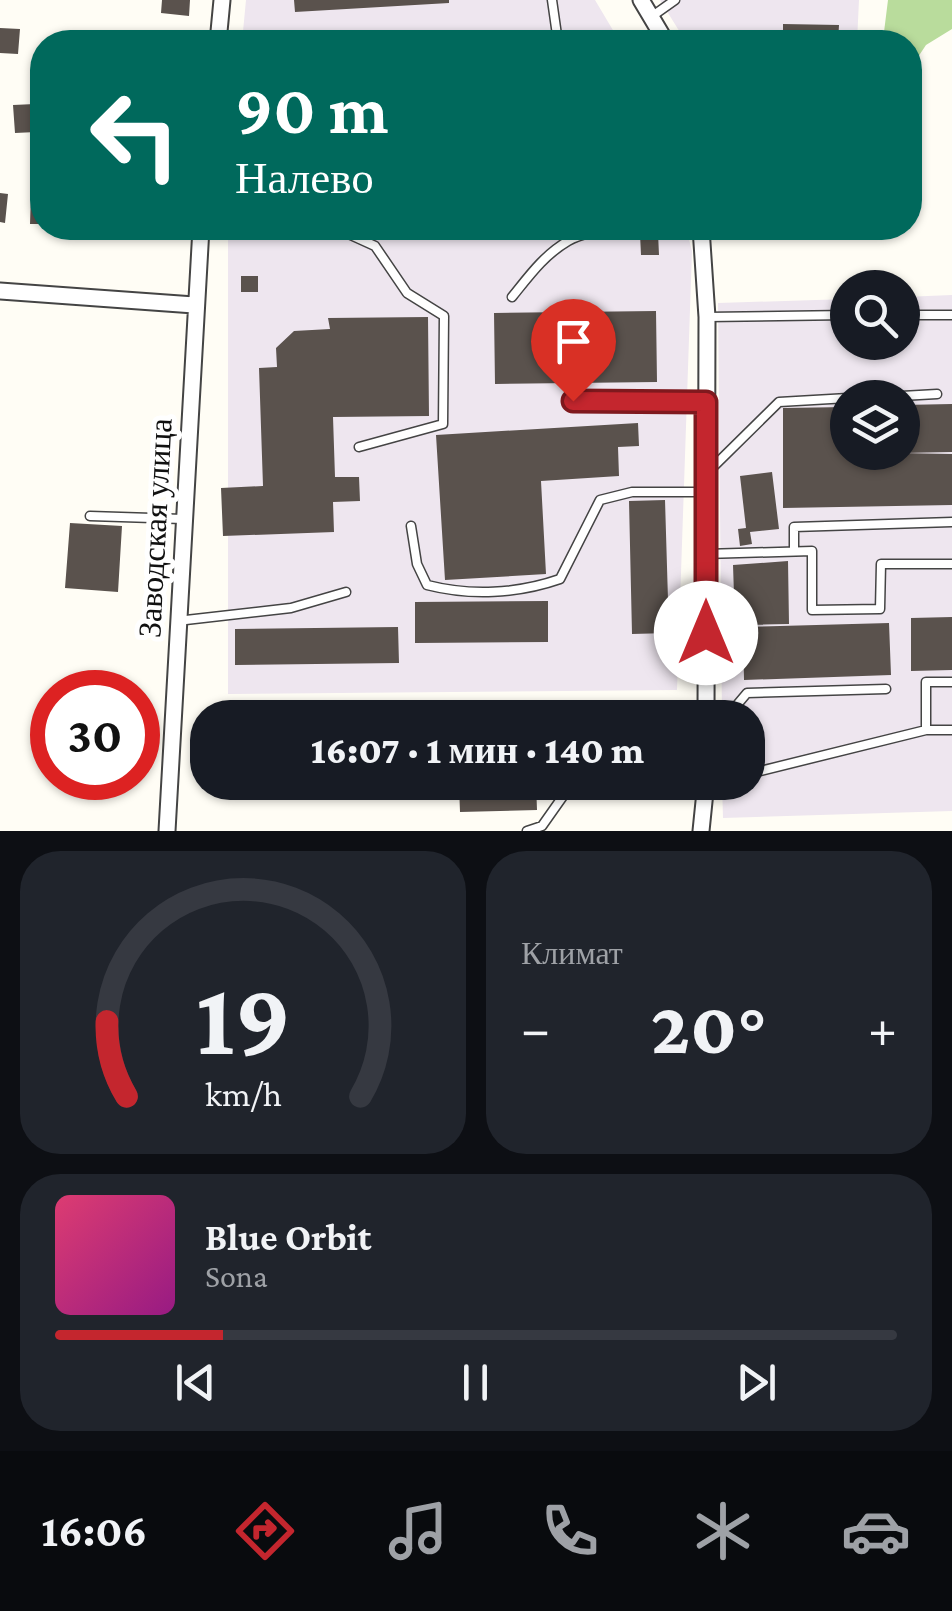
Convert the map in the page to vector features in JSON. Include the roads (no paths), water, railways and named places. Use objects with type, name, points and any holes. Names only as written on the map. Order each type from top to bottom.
[{"type":"street","points":[[219,30],[222,0]]},
{"type":"street","points":[[642,0],[659,30]]},
{"type":"street","name":"Заводская улица","points":[[167,831],[200,240]]},
{"type":"street","points":[[703,240],[707,316],[706,700]]},
{"type":"street","points":[[0,291],[194,305]]},
{"type":"street","points":[[701,831],[706,800]]},
{"type":"lane","points":[[552,0],[556,30]]},
{"type":"lane","points":[[651,17],[675,0]]},
{"type":"lane","points":[[360,447],[444,424],[444,316],[407,293],[375,246],[361,240]]},
{"type":"lane","points":[[512,296],[543,259],[569,240]]},
{"type":"lane","points":[[920,315],[952,314]]},
{"type":"lane","points":[[707,316],[830,316]]},
{"type":"lane","points":[[920,395],[937,394]]},
{"type":"lane","points":[[706,474],[779,402],[830,399]]},
{"type":"lane","points":[[573,401],[706,402]]},
{"type":"lane","points":[[411,526],[417,564],[426,585],[475,592],[534,588],[560,579],[600,500],[632,492],[706,492]]},
{"type":"lane","points":[[90,516],[183,519]]},
{"type":"lane","points":[[794,551],[794,527],[952,522]]},
{"type":"lane","points":[[705,554],[812,551],[812,610],[880,608],[880,564],[952,564]]},
{"type":"lane","points":[[178,622],[291,608],[346,592]]},
{"type":"lane","points":[[926,730],[926,682],[952,682]]},
{"type":"lane","points":[[741,700],[747,693],[886,689]]},
{"type":"lane","points":[[765,770],[926,730],[952,730]]},
{"type":"lane","points":[[527,831],[542,826],[560,800]]}]
